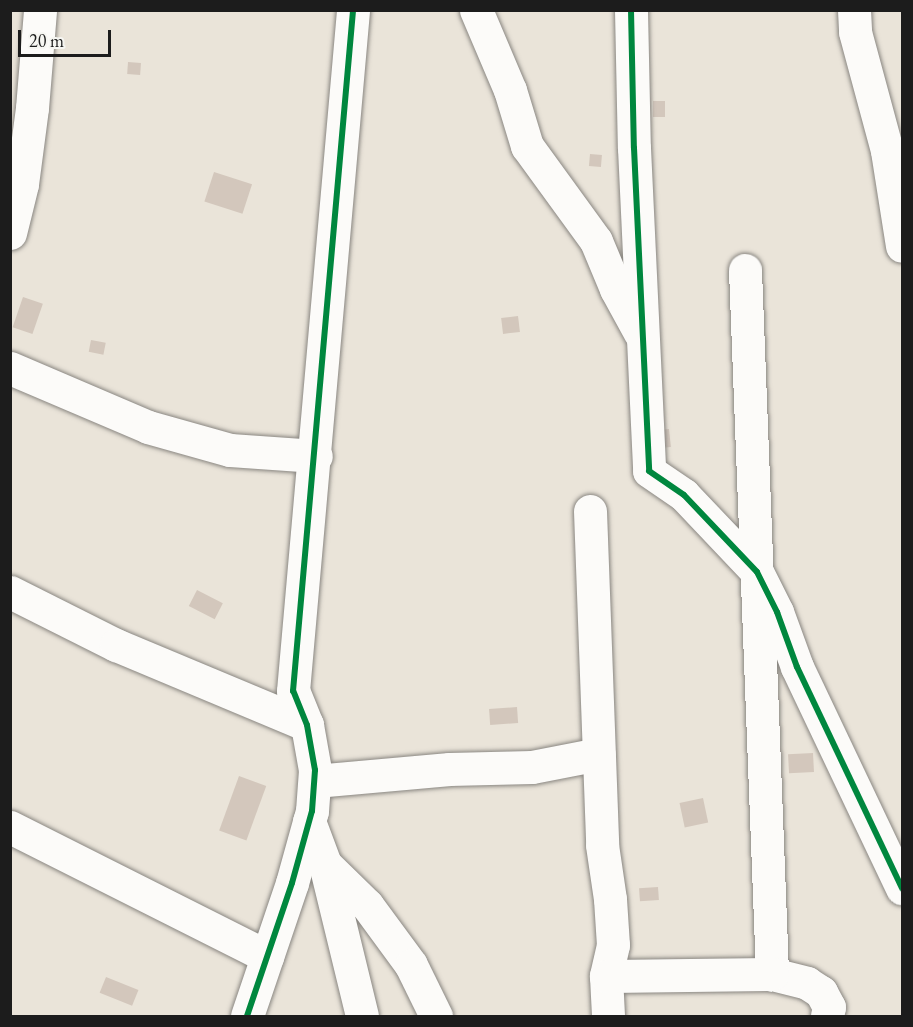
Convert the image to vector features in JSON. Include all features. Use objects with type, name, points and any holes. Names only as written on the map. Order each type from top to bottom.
[{"type":"street","points":[[10,232],[22,184],[32,108],[40,10]]},
{"type":"street","points":[[247,1017],[292,883],[309,821],[315,781],[307,725],[293,691],[316,456],[354,10]]},
{"type":"street","points":[[476,10],[510,90],[527,146],[596,241],[616,289],[643,337]]},
{"type":"street","points":[[631,10],[634,148],[649,471],[684,495],[757,572],[777,612],[797,667],[903,888]]},
{"type":"street","points":[[854,10],[855,32],[887,151],[903,246]]},
{"type":"street","points":[[745,270],[772,974]]},
{"type":"street","points":[[10,368],[148,427],[230,450],[316,456]]},
{"type":"street","points":[[590,511],[602,845],[613,945],[606,976],[608,1017]]},
{"type":"street","points":[[10,592],[116,645],[307,725]]},
{"type":"street","points":[[315,781],[449,769],[532,767],[599,754]]},
{"type":"street","points":[[309,821],[325,864],[362,1017]]},
{"type":"street","points":[[10,826],[267,956]]},
{"type":"street","points":[[325,864],[367,905],[411,965],[436,1017]]},
{"type":"street","points":[[606,976],[772,974],[807,983],[821,992],[829,1007],[827,1017]]},
{"type":"building","points":[[128,62],[141,63],[140,75],[127,74]]},
{"type":"building","points":[[653,101],[665,101],[665,117],[653,117]]},
{"type":"building","points":[[590,154],[602,155],[601,167],[589,166]]},
{"type":"building","points":[[214,172],[252,184],[242,214],[204,201]]},
{"type":"building","points":[[23,297],[43,304],[32,334],[13,327]]},
{"type":"building","points":[[518,316],[520,332],[503,334],[501,318]]},
{"type":"building","points":[[91,340],[106,343],[103,355],[89,352]]},
{"type":"building","points":[[669,429],[671,447],[656,448],[654,431]]},
{"type":"building","points":[[197,590],[223,603],[215,619],[189,606]]},
{"type":"building","points":[[517,707],[518,723],[490,725],[489,709]]},
{"type":"building","points":[[813,753],[814,772],[789,773],[788,754]]},
{"type":"building","points":[[239,776],[266,786],[246,840],[219,831]]},
{"type":"building","points":[[703,798],[708,822],[685,827],[680,803]]},
{"type":"building","points":[[658,887],[659,900],[640,901],[639,888]]},
{"type":"building","points":[[106,977],[138,990],[132,1006],[100,993]]},
{"type":"cycle path","points":[[247,1016],[292,883],[312,811],[315,770],[307,725],[293,691],[353,10]]},
{"type":"cycle path","points":[[631,10],[634,148],[649,471],[684,495],[757,572],[777,612],[797,667],[902,888]]}]
